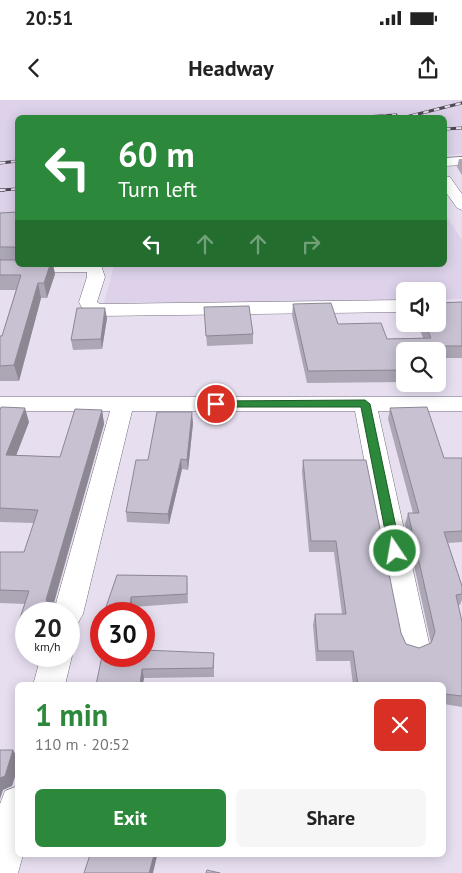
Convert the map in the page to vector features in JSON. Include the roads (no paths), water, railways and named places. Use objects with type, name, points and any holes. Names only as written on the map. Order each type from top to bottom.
[{"type":"street","points":[[447,162],[462,161]]},
{"type":"street","points":[[447,183],[462,205]]},
{"type":"street","points":[[0,268],[89,267],[95,269],[96,277],[88,302],[91,308],[100,310],[396,306]]},
{"type":"street","points":[[0,404],[462,404]]},
{"type":"street","points":[[71,602],[123,404]]},
{"type":"street","points":[[365,404],[414,643]]},
{"type":"street","points":[[50,682],[54,667]]},
{"type":"street","points":[[0,870],[15,815]]},
{"type":"railway","points":[[414,115],[462,103]]},
{"type":"railway","points":[[447,129],[462,128]]},
{"type":"railway","points":[[0,163],[15,161]]},
{"type":"railway","points":[[3,190],[0,190],[15,189]]}]
